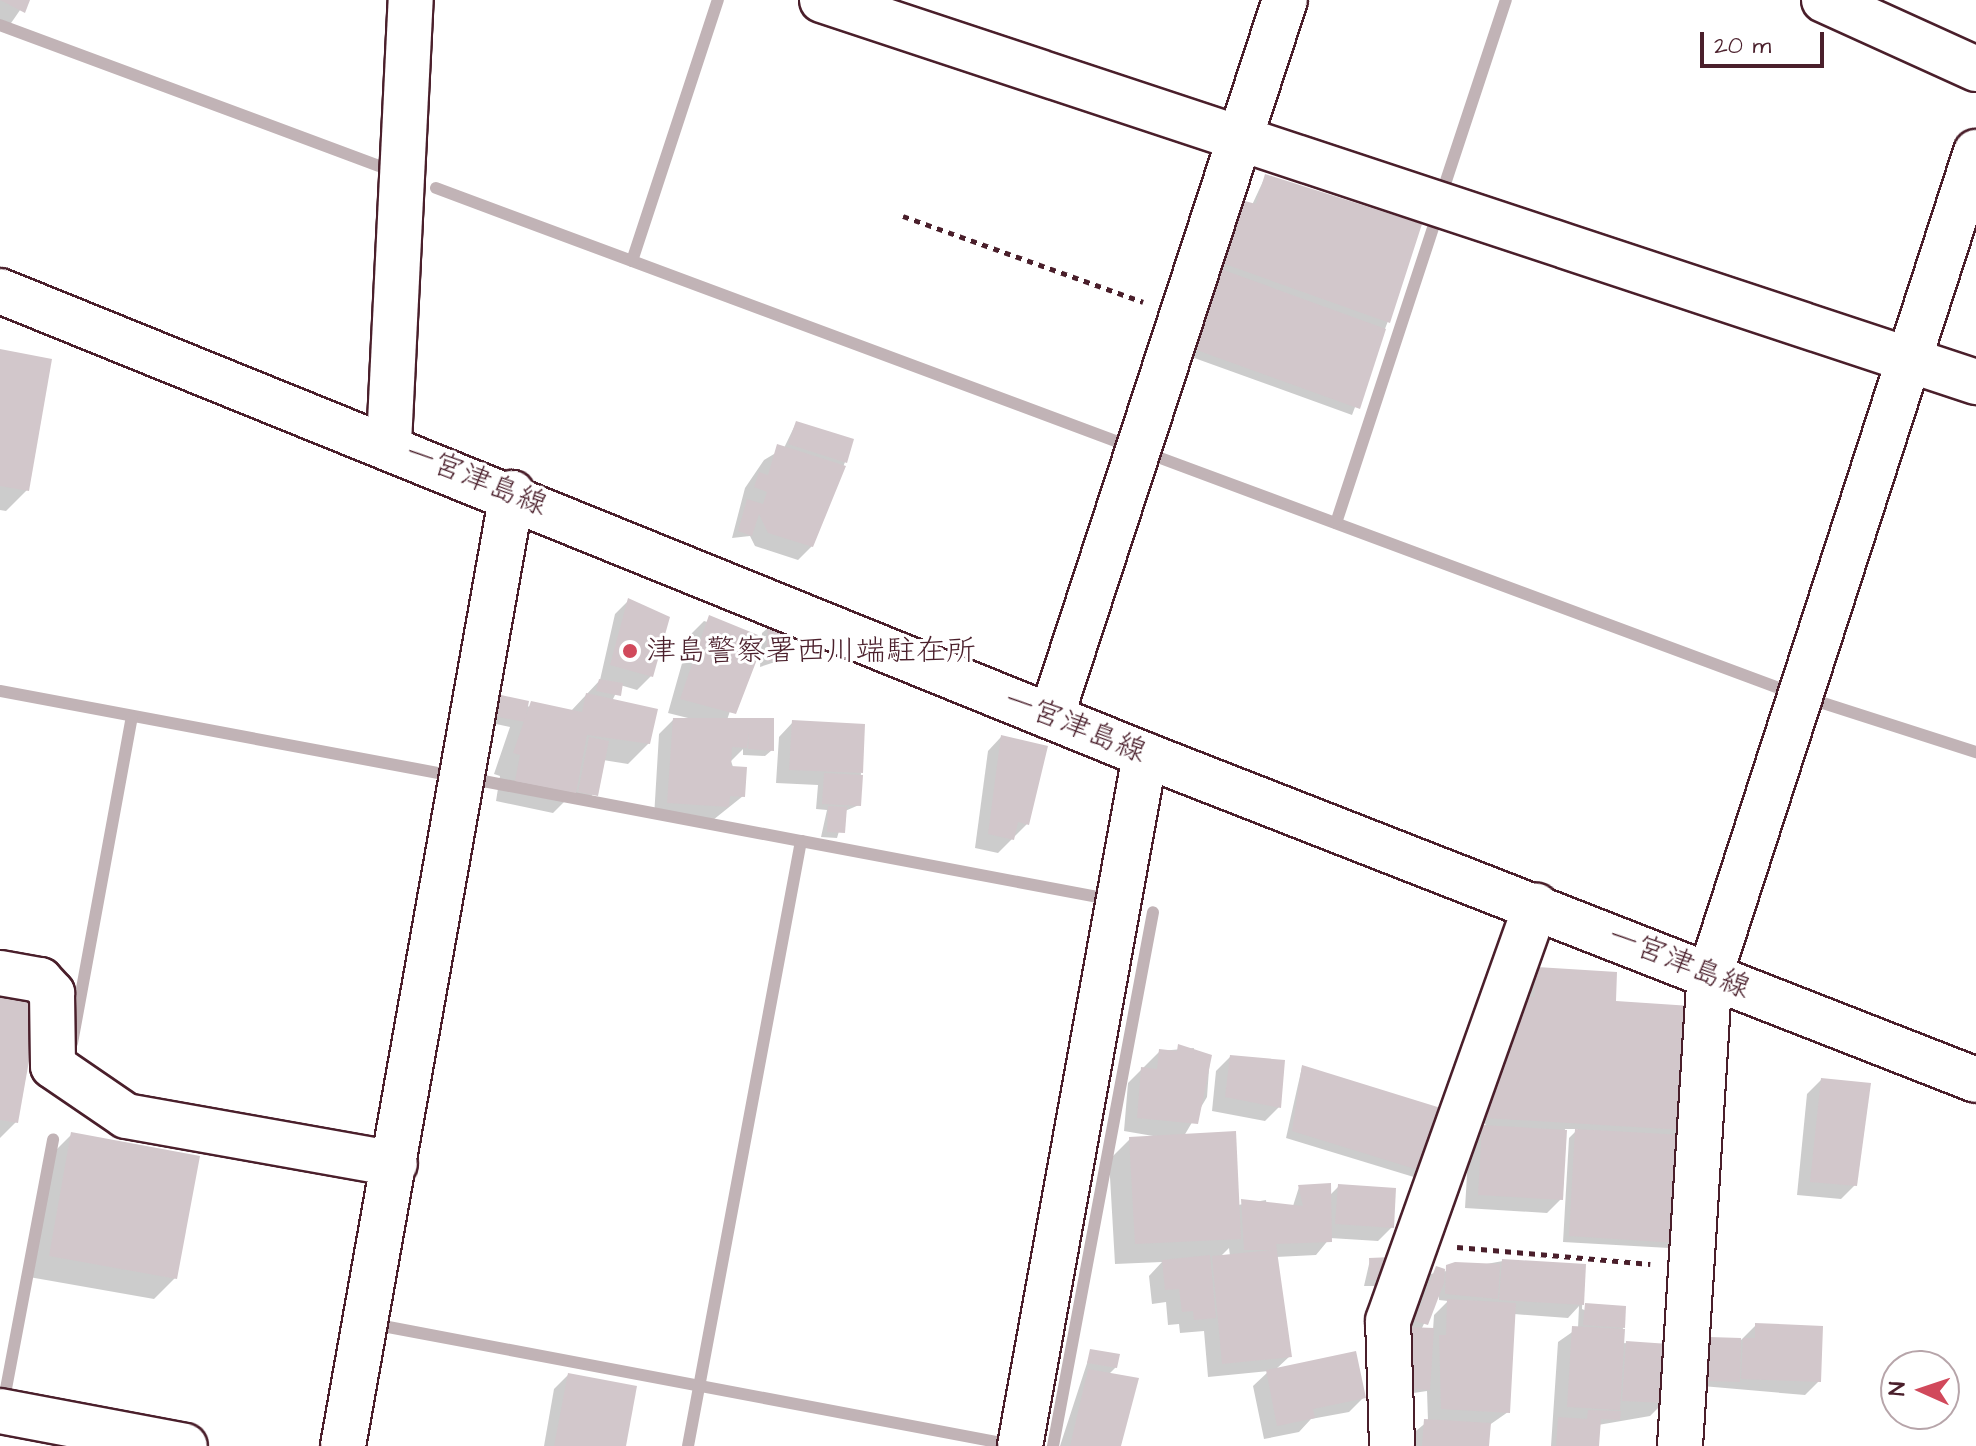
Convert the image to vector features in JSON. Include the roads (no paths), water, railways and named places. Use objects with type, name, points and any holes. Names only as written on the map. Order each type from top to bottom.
[{"type":"street","points":[[389,443],[411,0]]},
{"type":"street","points":[[822,0],[913,13],[1240,138],[1976,382]]},
{"type":"street","points":[[1051,717],[1285,0]]},
{"type":"street","points":[[1824,0],[1976,69]]},
{"type":"street","points":[[1680,1446],[1710,975],[1976,152]]},
{"type":"street","name":"一宮津島線","points":[[0,291],[389,443],[1145,755],[1976,1080]]},
{"type":"street","points":[[343,1446],[512,493]]},
{"type":"street","points":[[1020,1446],[1145,755]]},
{"type":"street","points":[[1392,1446],[1388,1321],[1536,906]]},
{"type":"street","points":[[0,973],[40,980],[52,993],[53,1066],[126,1116],[395,1164]]},
{"type":"street","points":[[0,1411],[48,1433],[185,1446]]},
{"type":"waterway","points":[[632,261],[718,0]]},
{"type":"waterway","points":[[1443,190],[1506,0]]},
{"type":"waterway","points":[[0,25],[379,166]]},
{"type":"waterway","points":[[436,188],[1121,443]]},
{"type":"waterway","points":[[1336,523],[1434,225]]},
{"type":"waterway","points":[[1155,456],[1776,687]]},
{"type":"waterway","points":[[0,691],[445,774]]},
{"type":"waterway","points":[[1823,703],[1976,752]]},
{"type":"waterway","points":[[72,1043],[132,716]]},
{"type":"waterway","points":[[483,781],[801,841],[688,1446]]},
{"type":"waterway","points":[[801,841],[1096,897]]},
{"type":"waterway","points":[[1053,1446],[1153,912]]},
{"type":"waterway","points":[[14,1396],[5,1394],[53,1139]]},
{"type":"waterway","points":[[383,1326],[997,1442]]},
{"type":"place","name":"津島警察署西川端駐在所","points":[[630,651]]}]
